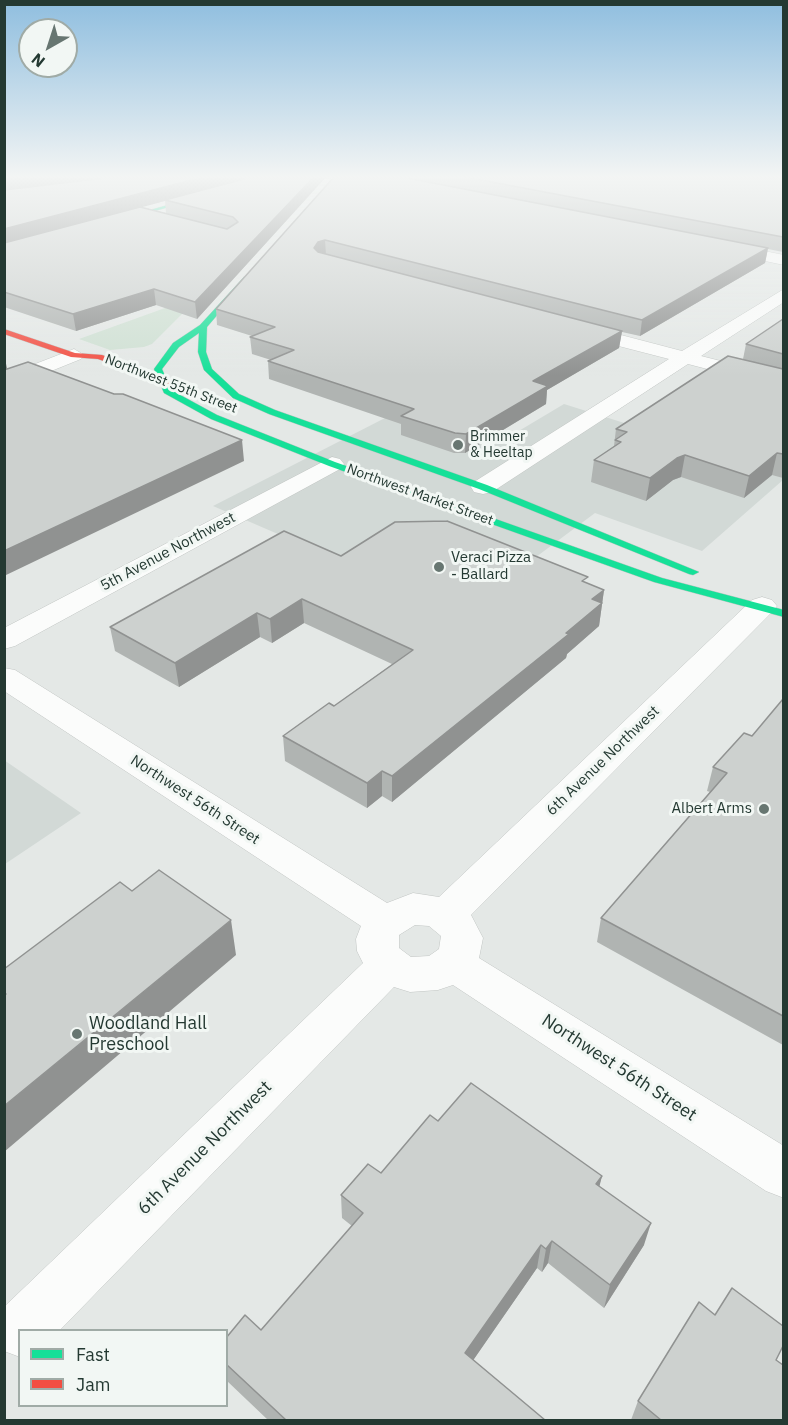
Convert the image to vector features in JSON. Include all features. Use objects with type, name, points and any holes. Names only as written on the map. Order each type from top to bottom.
[{"type":"main road","points":[[162,379],[158,369],[176,345],[203,327],[254,270]]},
{"type":"main road","name":"Northwest Market Street","points":[[203,327],[202,352],[208,370],[236,396],[304,424],[483,487],[669,560],[773,610]]},
{"type":"main road","name":"Northwest 55th Street","points":[[4,331],[74,355],[99,357],[162,379],[217,402],[304,424]]},
{"type":"main road","points":[[4,344],[41,345]]},
{"type":"main road","name":"Northwest 55th Street","points":[[74,355],[81,366],[95,372]]},
{"type":"main road","name":"Northwest Market Street","points":[[162,379],[167,391],[214,417],[332,464],[658,580],[773,610]]},
{"type":"main road","name":"Northwest 55th Street","points":[[153,393],[214,417]]},
{"type":"street","points":[[714,246],[783,260]]},
{"type":"street","points":[[483,487],[783,294]]},
{"type":"street","points":[[556,324],[783,384]]},
{"type":"street","points":[[4,384],[74,355]]},
{"type":"street","name":"5th Avenue Northwest","points":[[4,641],[332,464]]},
{"type":"street","name":"6th Avenue Northwest","points":[[445,916],[773,610]]},
{"type":"street","points":[[4,641],[9,652],[4,661]]},
{"type":"street","name":"Northwest 56th Street","points":[[4,677],[387,943]]},
{"type":"street","points":[[426,909],[445,916],[458,927],[462,938],[462,948],[453,963],[438,973],[425,976],[410,975],[387,943],[399,912],[426,909]]},
{"type":"street","name":"6th Avenue Northwest","points":[[22,1329],[387,943]]},
{"type":"street","name":"Northwest 56th Street","points":[[453,963],[783,1174]]},
{"type":"street","name":"6th Avenue Northwest","points":[[4,1347],[18,1333]]},
{"type":"shaded area","points":[[564,404],[783,473],[783,480],[702,551],[595,513],[461,613],[213,506],[385,418],[435,415],[507,438]]},
{"type":"shaded area","points":[[4,760],[81,813],[5,864],[4,864]]},
{"type":"green space","points":[[201,295],[152,344],[144,347],[110,350],[79,339]]},
{"type":"building","points":[[4,244],[251,244],[195,302],[154,289],[73,314],[4,292]]},
{"type":"building","points":[[275,244],[317,244],[314,248],[318,252],[622,331],[533,381],[548,386],[466,434],[455,433],[401,416],[414,409],[268,361],[294,350],[250,337],[275,327],[216,309]]},
{"type":"building","points":[[339,244],[745,244],[768,248],[642,320]]},
{"type":"building","points":[[783,319],[783,354],[746,344]]},
{"type":"building","points":[[728,356],[783,369],[783,454],[777,453],[749,476],[685,455],[677,458],[650,478],[594,460],[621,442],[615,440],[627,432],[616,429]]},
{"type":"building","points":[[28,362],[114,394],[123,394],[242,440],[4,551],[4,370]]},
{"type":"building","points":[[447,521],[588,577],[582,581],[604,590],[592,599],[602,603],[566,633],[569,634],[392,776],[382,771],[367,783],[283,736],[329,703],[334,706],[413,650],[302,599],[270,619],[257,613],[175,663],[110,627],[284,531],[341,556],[395,522]]},
{"type":"building","points":[[783,699],[783,1016],[601,918],[727,773],[713,767],[744,733],[752,736]]},
{"type":"building","name":"Woodland Hall Preschool","points":[[159,870],[231,920],[4,1106],[4,995],[6,994],[4,992],[4,969],[120,882],[132,891]]},
{"type":"building","points":[[471,1083],[602,1176],[596,1184],[651,1223],[610,1285],[552,1241],[546,1249],[541,1245],[465,1353],[545,1420],[286,1420],[228,1366],[228,1336],[245,1315],[261,1330],[363,1213],[341,1195],[368,1164],[381,1173],[430,1115],[438,1121]]},
{"type":"building","points":[[732,1288],[783,1326],[783,1346],[776,1360],[783,1365],[783,1420],[661,1420],[638,1401],[699,1302],[715,1315]]},
{"type":"traffic: fast","points":[[246,278],[203,327],[176,345],[158,369],[167,391],[214,417],[332,464],[658,580],[784,614]]},
{"type":"traffic: fast","points":[[203,327],[202,352],[208,370],[236,396],[272,412],[483,487],[693,572]]},
{"type":"traffic: jam","points":[[4,331],[74,355],[99,357],[177,384]]},
{"type":"place","name":"Brimmer & Heeltap","points":[[458,445]]},
{"type":"place","name":"Veraci Pizza - Ballard","points":[[439,567]]},
{"type":"place","name":"Albert Arms","points":[[764,809]]},
{"type":"place","name":"Woodland Hall Preschool","points":[[77,1034]]}]
